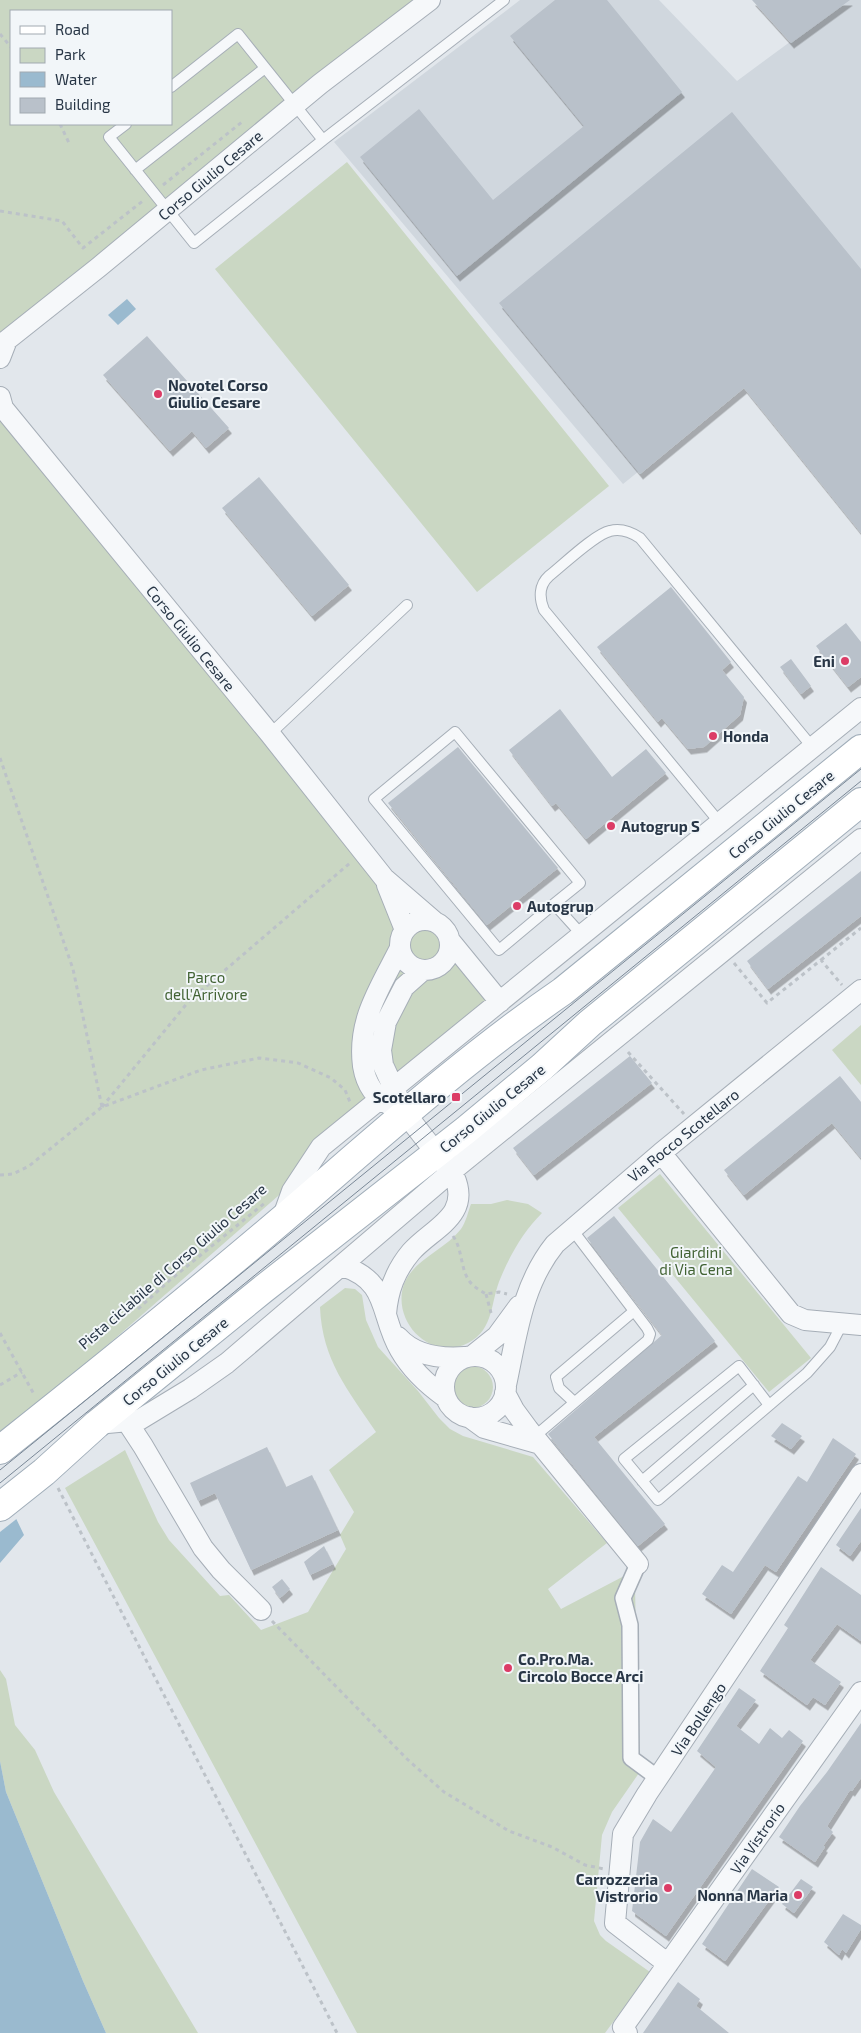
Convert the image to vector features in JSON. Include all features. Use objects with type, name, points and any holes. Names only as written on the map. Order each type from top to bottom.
[{"type":"main road","name":"Corso Giulio Cesare","points":[[9,1443],[275,1210],[405,1113],[515,1024],[563,992],[861,749]]},
{"type":"main road","name":"Corso Giulio Cesare","points":[[0,1508],[51,1479],[113,1418],[444,1162],[590,1023],[861,802]]},
{"type":"street","name":"Corso Giulio Cesare","points":[[0,358],[7,340],[168,211],[294,104],[430,0]]},
{"type":"street","name":"Corso Giulio Cesare","points":[[0,397],[3,408],[270,734],[363,853],[384,878],[436,922]]},
{"type":"street","name":"Corso Giulio Cesare","points":[[275,1210],[292,1191],[311,1160],[321,1148],[380,1090],[500,1002],[861,708]]},
{"type":"street","name":"Corso Giulio Cesare","points":[[113,1418],[139,1420],[228,1363],[342,1266],[444,1162],[615,1038],[861,839]]},
{"type":"street","name":"Corso Giulio Cesare","points":[[384,878],[403,939]]},
{"type":"street","points":[[469,1417],[485,1416],[492,1413],[503,1400],[505,1389],[504,1377],[495,1364],[488,1359],[469,1357],[442,1358],[426,1355],[410,1347],[390,1323],[387,1296],[400,1267],[414,1248],[443,1225],[457,1204],[458,1186],[444,1162],[405,1113],[380,1090],[361,1052],[362,1033],[368,1010],[403,939],[416,922],[429,920],[436,922],[446,930],[451,942],[500,1002]]},
{"type":"street","points":[[403,939],[405,960],[410,965],[422,970],[435,969],[446,961],[451,949],[451,942]]},
{"type":"street","points":[[380,1090],[383,1065],[382,1036],[394,1003],[404,987],[422,970]]},
{"type":"street","name":"Via Rocco Scotellaro","points":[[469,1357],[502,1330],[525,1298],[542,1262],[555,1244],[571,1228],[694,1125],[856,994]]},
{"type":"street","points":[[661,1153],[788,1311],[799,1319],[851,1325]]},
{"type":"street","points":[[342,1266],[354,1270],[369,1280],[379,1296],[400,1350],[418,1374],[445,1397],[454,1410],[469,1417],[484,1428],[537,1441]]},
{"type":"street","name":"Via Rocco Scotellaro","points":[[505,1389],[525,1298]]},
{"type":"street","points":[[445,1397],[444,1381],[451,1366],[469,1357]]},
{"type":"street","points":[[505,1389],[518,1417],[638,1564],[623,1598],[630,1625],[631,1758],[658,1778]]},
{"type":"street","name":"Corso Giulio Cesare","points":[[113,1418],[203,1548],[225,1574],[261,1610]]},
{"type":"street","name":"Via Bollengo","points":[[668,1964],[615,1923],[623,1834],[658,1778],[861,1474]]},
{"type":"street","name":"Via Vistrorio","points":[[627,2033],[622,2027],[861,1692]]},
{"type":"lane","points":[[125,125],[109,137],[194,243],[504,0]]},
{"type":"lane","points":[[172,87],[238,34],[323,140]]},
{"type":"lane","points":[[135,170],[265,68]]},
{"type":"lane","points":[[720,823],[544,610],[540,600],[541,588],[549,576],[604,533],[617,530],[640,538],[813,748]]},
{"type":"lane","points":[[270,734],[407,605]]},
{"type":"lane","points":[[455,732],[580,883],[554,904],[499,950],[374,799],[455,732]]},
{"type":"lane","points":[[554,904],[582,935]]},
{"type":"lane","points":[[537,1441],[574,1402],[648,1340],[650,1334],[571,1228]]},
{"type":"lane","points":[[574,1402],[559,1388],[556,1378],[634,1311]]},
{"type":"lane","points":[[769,1404],[739,1366],[624,1459],[658,1500],[820,1360],[851,1325]]},
{"type":"lane","points":[[642,1481],[754,1386]]},
{"type":"path","points":[[0,34],[10,46]]},
{"type":"path","points":[[60,125],[69,142]]},
{"type":"path","points":[[0,211],[62,221],[83,248]]},
{"type":"path","points":[[0,758],[73,969],[102,1107]]},
{"type":"path","points":[[0,1175],[13,1174],[29,1166],[102,1107],[189,1001],[363,853]]},
{"type":"path","points":[[723,950],[767,1003],[861,928]]},
{"type":"path","points":[[821,960],[856,994]]},
{"type":"path","points":[[615,1038],[694,1125]]},
{"type":"path","points":[[102,1107],[201,1070],[259,1058],[298,1063],[331,1078],[345,1090],[350,1102]]},
{"type":"path","points":[[345,1107],[350,1102],[380,1090]]},
{"type":"path","name":"Pista ciclabile di Corso Giulio Cesare","points":[[133,1313],[170,1280],[275,1210]]},
{"type":"path","points":[[443,1225],[458,1245],[466,1274],[471,1284],[486,1294],[499,1292],[525,1298]]},
{"type":"path","points":[[0,1333],[37,1399]]},
{"type":"path","points":[[0,1385],[22,1372]]},
{"type":"path","points":[[51,1479],[337,2033]]},
{"type":"path","points":[[261,1610],[408,1759],[444,1792],[509,1831],[552,1846],[585,1865],[620,1870]]},
{"type":"shaded area","points":[[520,0],[659,0],[737,81],[847,0],[861,0],[861,292],[623,484],[334,142]]},
{"type":"green space","points":[[0,0],[430,0],[0,358]]},
{"type":"green space","points":[[347,162],[609,486],[477,592],[215,269]]},
{"type":"green space","name":"Parco dell'Arrivore","points":[[0,397],[363,853],[500,1002],[0,1439]]},
{"type":"green space","points":[[861,1025],[861,1085],[832,1050]]},
{"type":"green space","name":"Giardini di Via Cena","points":[[660,1174],[811,1358],[769,1392],[618,1208]]},
{"type":"green space","points":[[507,1200],[528,1204],[542,1213],[518,1243],[509,1259],[498,1286],[491,1314],[483,1330],[468,1343],[454,1347],[441,1347],[428,1343],[417,1335],[403,1312],[404,1284],[409,1275],[422,1261],[447,1243],[461,1229],[471,1204],[491,1204]]},
{"type":"green space","points":[[345,1288],[355,1289],[362,1295],[366,1320],[378,1347],[450,1429],[463,1436],[533,1457],[607,1543],[548,1589],[561,1609],[626,1575],[635,1587],[639,1773],[612,1812],[602,1835],[594,1921],[600,1935],[606,1941],[650,1972],[605,2033],[357,2033],[65,1488],[125,1450],[158,1522],[169,1540],[220,1596],[229,1595],[261,1630],[308,1612],[346,1549],[340,1535],[354,1512],[329,1470],[376,1432],[338,1374],[331,1359],[322,1326],[320,1307]]},
{"type":"green space","points":[[476,1366],[484,1369],[490,1375],[493,1387],[490,1399],[484,1405],[468,1408],[460,1405],[454,1399],[451,1383],[454,1375],[460,1369]]},
{"type":"green space","points":[[0,1670],[6,1679],[15,1725],[35,1750],[54,1792],[198,2033],[106,2033],[6,1792],[0,1761]]},
{"type":"water","points":[[127,299],[136,309],[118,325],[108,315]]},
{"type":"water","points":[[0,1485],[24,1535],[0,1563]]},
{"type":"water","points":[[0,1761],[6,1792],[106,2033],[0,2033]]},
{"type":"pier","points":[[0,1482],[19,1517],[0,1532]]},
{"type":"building","points":[[555,0],[607,0],[682,92],[457,276],[360,157],[419,109],[493,200],[584,126],[510,36]]},
{"type":"building","points":[[752,0],[850,0],[791,43]]},
{"type":"building","points":[[732,112],[861,269],[861,533],[744,388],[640,474],[499,303]]},
{"type":"building","name":"Novotel Corso Giulio Cesare","points":[[147,336],[229,428],[206,448],[192,431],[170,451],[103,375]]},
{"type":"building","points":[[259,477],[349,585],[312,616],[222,508]]},
{"type":"building","points":[[671,587],[731,662],[722,670],[744,697],[740,715],[704,747],[688,749],[662,718],[658,722],[597,647]]},
{"type":"building","name":"Eni","points":[[846,623],[861,642],[861,677],[848,687],[816,646]]},
{"type":"building","points":[[791,659],[811,686],[801,694],[780,667]]},
{"type":"building","points":[[560,709],[612,777],[646,749],[666,773],[586,839],[556,803],[552,806],[509,750]]},
{"type":"building","points":[[458,747],[558,868],[487,925],[388,803]]},
{"type":"building","points":[[861,871],[861,916],[768,989],[747,961]]},
{"type":"building","points":[[630,1056],[652,1083],[534,1175],[513,1148]]},
{"type":"building","points":[[840,1076],[861,1102],[861,1158],[832,1123],[744,1195],[724,1170]]},
{"type":"building","points":[[614,1216],[715,1341],[594,1437],[665,1524],[638,1546],[548,1434],[662,1335],[587,1238]]},
{"type":"building","points":[[782,1423],[802,1436],[791,1449],[771,1436]]},
{"type":"building","points":[[833,1438],[856,1454],[776,1572],[765,1565],[731,1614],[702,1594],[722,1565],[733,1572],[798,1476],[807,1482]]},
{"type":"building","points":[[267,1447],[286,1487],[312,1475],[338,1530],[251,1570],[215,1493],[198,1501],[190,1483]]},
{"type":"building","points":[[861,1508],[861,1541],[850,1556],[836,1545]]},
{"type":"building","points":[[324,1546],[333,1564],[310,1575],[304,1562]]},
{"type":"building","points":[[821,1567],[861,1595],[861,1641],[837,1624],[810,1660],[841,1682],[825,1705],[813,1697],[807,1705],[760,1671],[788,1628],[784,1625]]},
{"type":"building","points":[[282,1579],[290,1589],[280,1598],[272,1587]]},
{"type":"building","points":[[739,1688],[756,1700],[736,1726],[759,1744],[770,1728],[782,1738],[789,1730],[803,1741],[666,1936],[632,1911],[640,1842],[653,1819],[671,1832],[716,1767],[697,1751]]},
{"type":"building","points":[[861,1723],[861,1778],[852,1791],[850,1790],[827,1826],[833,1832],[815,1862],[779,1837]]},
{"type":"building","points":[[752,1869],[779,1887],[725,1961],[702,1944]]},
{"type":"building","name":"Nonna Maria","points":[[801,1879],[813,1887],[794,1913],[782,1904]]},
{"type":"building","points":[[843,1914],[861,1925],[861,1929],[846,1953],[842,1949],[839,1955],[824,1942]]},
{"type":"building","points":[[678,1982],[700,1999],[696,2006],[729,2033],[643,2033]]},
{"type":"tram line","points":[[0,1470],[861,769]]},
{"type":"tram line","points":[[0,1483],[861,781]]},
{"type":"place","name":"Novotel Corso Giulio Cesare","points":[[158,394]]},
{"type":"place","name":"Eni","points":[[845,661]]},
{"type":"place","name":"Honda","points":[[713,736]]},
{"type":"place","name":"Autogrup S","points":[[611,826]]},
{"type":"place","name":"Autogrup","points":[[517,906]]},
{"type":"place","name":"Scotellaro","points":[[456,1097]]},
{"type":"place","name":"Co.Pro.Ma. Circolo Bocce Arci","points":[[508,1668]]},
{"type":"place","name":"Carrozzeria Vistrorio","points":[[668,1888]]},
{"type":"place","name":"Nonna Maria","points":[[798,1895]]}]
